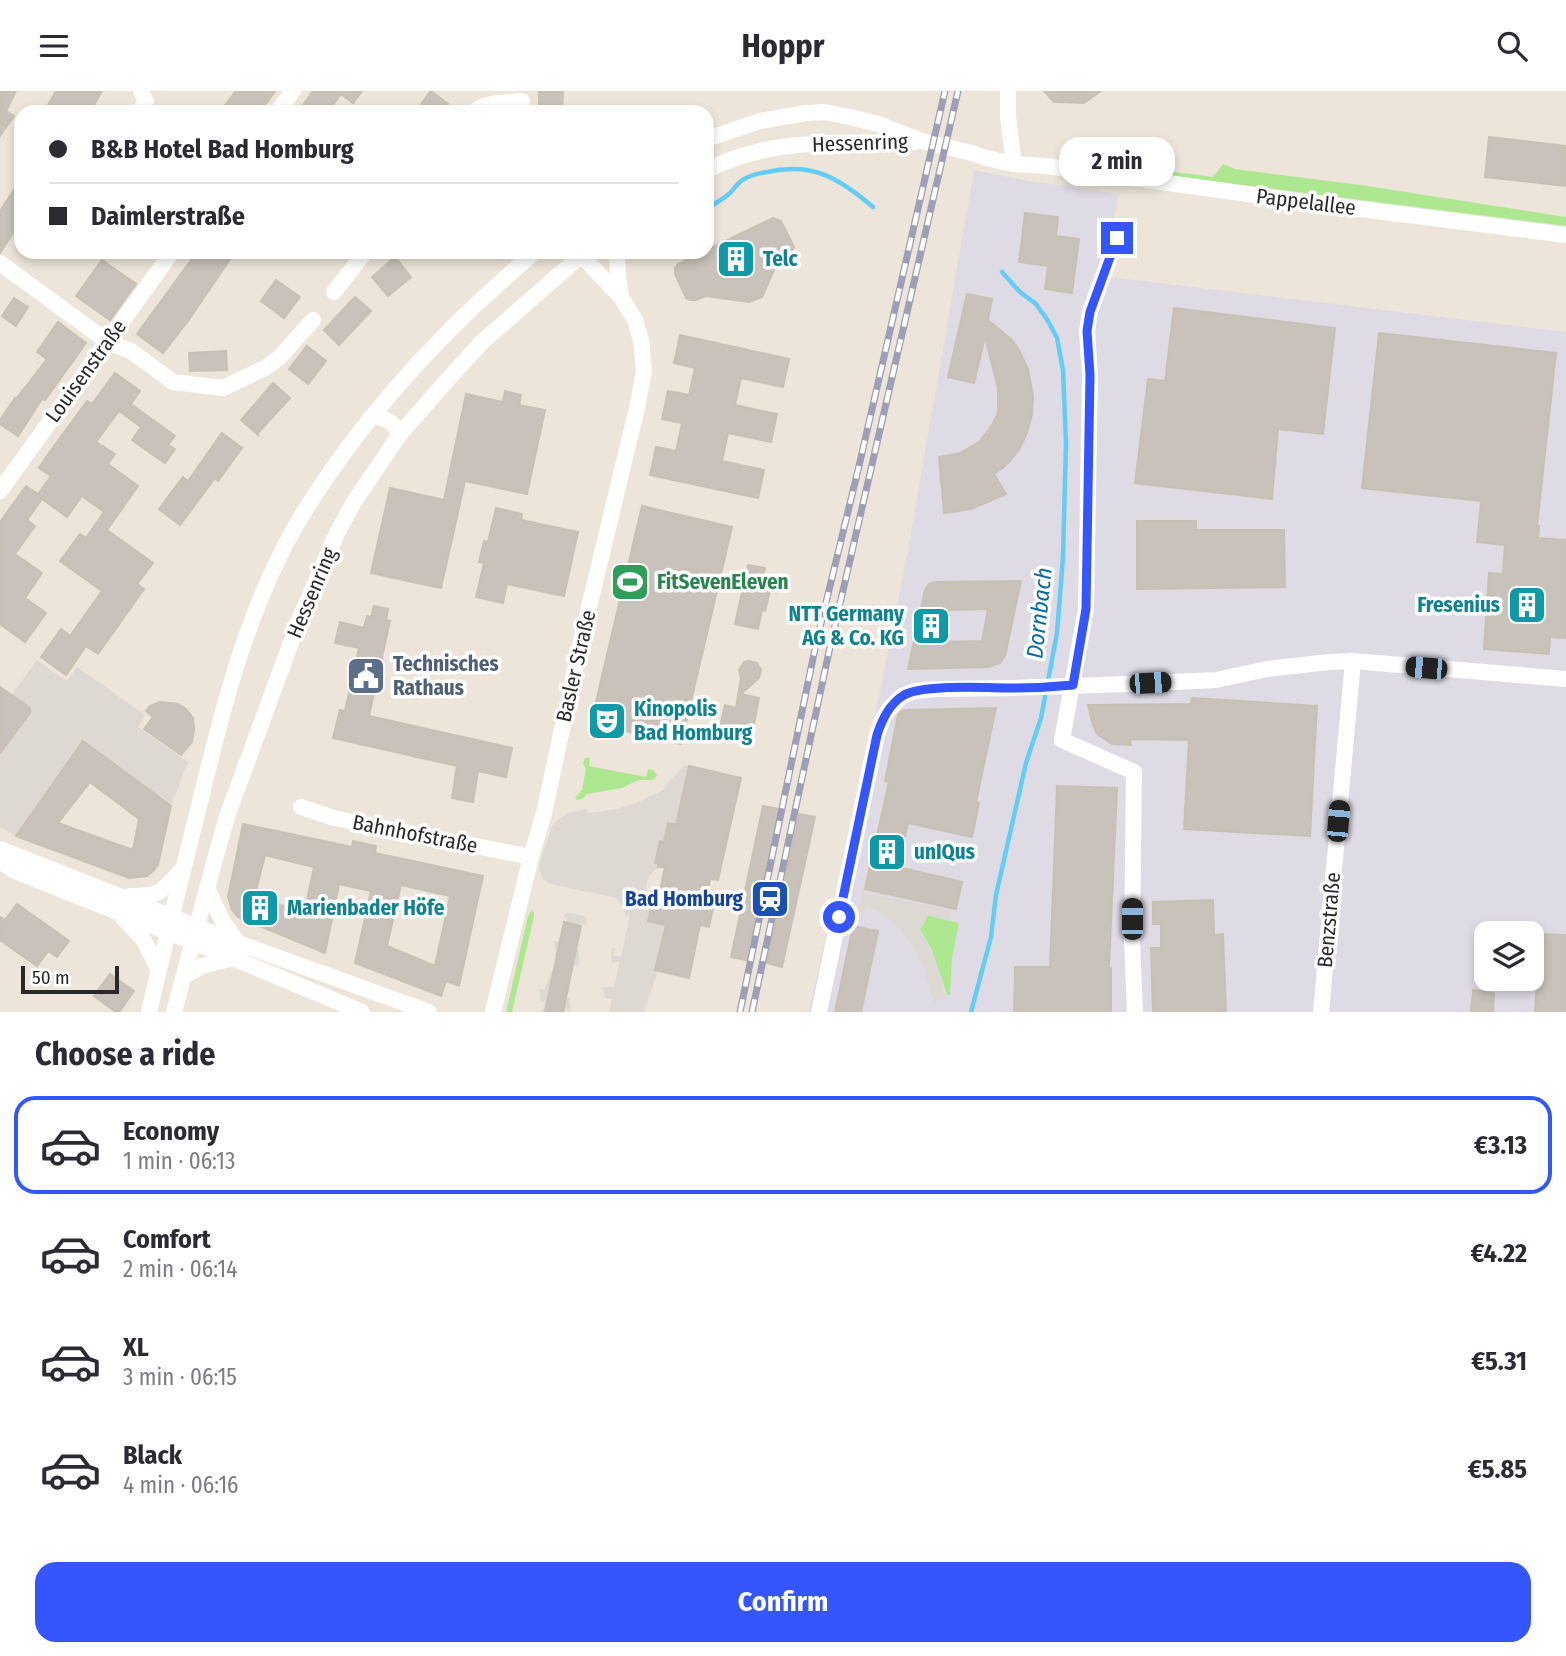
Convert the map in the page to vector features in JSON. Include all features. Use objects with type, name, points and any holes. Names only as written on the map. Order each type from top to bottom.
[{"type":"street","points":[[282,105],[293,91]]},
{"type":"street","points":[[1008,91],[1013,156]]},
{"type":"street","points":[[495,105],[522,101]]},
{"type":"street","name":"Hessenring","points":[[714,137],[760,121],[806,113],[825,113],[878,124],[920,141]]},
{"type":"street","name":"Hessenring","points":[[714,167],[739,157],[792,146],[853,141],[920,141]]},
{"type":"street","name":"Pappelallee","points":[[920,141],[1013,164],[1047,166],[1566,235]]},
{"type":"street","name":"Pappelallee","points":[[972,153],[1013,156],[1047,166]]},
{"type":"street","points":[[1117,238],[1090,312],[1087,331],[1090,375],[1086,609],[1062,740],[1134,772],[1132,942],[1135,1012]]},
{"type":"street","name":"Louisenstraße","points":[[0,491],[167,259]]},
{"type":"street","points":[[334,292],[360,259]]},
{"type":"street","points":[[510,274],[514,259]]},
{"type":"street","name":"Hessenring","points":[[149,1012],[222,715],[239,657],[282,552],[303,513],[325,481],[413,368],[438,341],[527,259]]},
{"type":"street","name":"Hessenring","points":[[174,1012],[228,814],[279,674],[337,533],[354,502],[401,434],[450,377],[482,342],[574,259]]},
{"type":"street","name":"Basler Straße","points":[[493,1012],[544,813],[644,371],[641,340],[635,320],[621,297],[586,259]]},
{"type":"street","points":[[617,259],[621,297]]},
{"type":"street","points":[[0,263],[108,342],[131,351],[173,381],[223,388],[265,369],[279,358],[313,320]]},
{"type":"street","points":[[373,416],[387,419],[401,434]]},
{"type":"street","points":[[819,1012],[877,735],[883,718],[902,696],[915,691],[936,689],[1216,680],[1267,669],[1353,661],[1566,679]]},
{"type":"street","name":"Benzstraße","points":[[1321,1012],[1353,661]]},
{"type":"street","name":"Bahnhofstraße","points":[[302,807],[334,818],[531,857]]},
{"type":"street","points":[[0,849],[120,896],[170,925],[235,951],[362,1012]]},
{"type":"street","points":[[0,861],[13,870],[118,913],[170,925]]},
{"type":"street","points":[[120,896],[148,897],[159,893],[184,869]]},
{"type":"street","points":[[207,888],[235,951]]},
{"type":"street","points":[[118,913],[143,939],[159,970]]},
{"type":"street","points":[[184,976],[235,951],[422,1011]]},
{"type":"shaded area","points":[[974,170],[1119,194],[1102,276],[1566,332],[1566,1012],[809,1012],[878,702],[908,550]]},
{"type":"shaded area","points":[[37,660],[65,680],[77,667],[145,715],[138,727],[188,762],[171,806],[83,742],[16,836],[0,827],[0,753],[26,718],[11,696]]},
{"type":"shaded area","points":[[685,765],[689,766],[676,825],[668,823],[658,867],[649,876],[646,887],[649,898],[653,899],[648,921],[666,925],[655,970],[658,971],[644,1012],[609,1012],[612,999],[605,998],[602,987],[614,987],[620,961],[612,963],[611,952],[615,949],[613,955],[621,957],[630,915],[626,916],[623,906],[616,898],[550,884],[544,880],[539,870],[541,859],[552,826],[561,817],[585,809],[590,813],[634,804],[665,789],[666,784]]},
{"type":"shaded area","points":[[863,893],[951,910],[949,919],[927,915],[920,929],[931,950],[946,998],[934,1002],[924,969],[899,928],[875,910],[866,907],[863,913],[858,911]]},
{"type":"shaded area","points":[[566,913],[584,916],[587,920],[586,925],[581,924],[573,948],[578,950],[580,961],[579,966],[574,965],[565,996],[569,998],[571,1012],[542,1012],[545,1002],[541,1001],[539,990],[544,990],[558,957],[555,955],[554,941],[558,942],[567,918],[563,916]]},
{"type":"green space","points":[[1138,159],[1144,168],[1213,177],[1223,164],[1235,169],[1361,185],[1566,217],[1566,226],[1139,172]]},
{"type":"green space","points":[[585,758],[590,758],[589,766],[646,777],[648,769],[657,775],[652,780],[639,780],[622,788],[587,794],[577,800],[575,798],[582,790]]},
{"type":"green space","points":[[532,910],[534,916],[512,1012],[506,1012],[528,916]]},
{"type":"green space","points":[[927,915],[959,923],[952,958],[950,995],[947,995],[932,950],[920,929]]},
{"type":"building","points":[[0,91],[16,91],[6,111],[14,116],[0,136]]},
{"type":"building","points":[[56,91],[102,91],[94,105],[48,105]]},
{"type":"building","points":[[236,91],[275,91],[265,105],[225,105]]},
{"type":"building","points":[[313,91],[362,91],[353,103],[341,94],[333,105],[303,105]]},
{"type":"building","points":[[431,91],[448,104],[447,105],[420,105]]},
{"type":"building","points":[[539,91],[563,91],[562,105],[539,105]]},
{"type":"building","points":[[1044,91],[1101,91],[1084,103],[1054,102]]},
{"type":"building","points":[[1489,137],[1566,146],[1566,186],[1485,177]]},
{"type":"building","points":[[14,190],[14,232],[0,253],[0,211]]},
{"type":"building","points":[[1025,213],[1058,217],[1056,236],[1079,239],[1072,293],[1045,289],[1048,266],[1019,262]]},
{"type":"building","name":"Telc","points":[[773,218],[781,221],[794,247],[789,256],[778,261],[762,297],[749,302],[706,296],[690,300],[686,298],[675,268],[688,259],[714,259],[714,247]]},
{"type":"building","points":[[192,259],[230,259],[163,353],[137,334]]},
{"type":"building","points":[[393,259],[397,259],[411,277],[388,296],[372,277]]},
{"type":"building","points":[[102,260],[136,284],[110,320],[76,296]]},
{"type":"building","points":[[276,280],[300,297],[284,318],[261,301]]},
{"type":"building","points":[[967,294],[992,299],[988,320],[1012,340],[1028,369],[1033,396],[1032,414],[1019,450],[994,474],[1006,494],[971,509],[944,513],[939,457],[960,453],[979,442],[993,424],[998,412],[998,388],[985,337],[974,383],[948,377]]},
{"type":"building","points":[[355,297],[371,311],[339,345],[324,330]]},
{"type":"building","points":[[14,298],[28,307],[16,326],[2,316]]},
{"type":"building","points":[[1174,308],[1335,328],[1323,434],[1278,429],[1272,499],[1135,483],[1148,379],[1165,381]]},
{"type":"building","points":[[58,322],[86,343],[45,400],[42,399],[18,436],[0,424],[0,420],[47,359],[37,352]]},
{"type":"building","points":[[1379,333],[1556,353],[1537,526],[1538,538],[1566,540],[1566,638],[1550,637],[1549,654],[1484,649],[1489,573],[1503,574],[1505,545],[1477,542],[1481,501],[1362,488]]},
{"type":"building","points":[[680,335],[789,359],[783,387],[741,378],[735,405],[777,414],[771,442],[728,433],[722,461],[764,470],[758,498],[650,475],[656,447],[676,451],[682,423],[662,419],[668,391],[689,395],[695,368],[674,363]]},
{"type":"building","points":[[307,346],[326,361],[308,384],[289,369]]},
{"type":"building","points":[[226,351],[227,370],[190,371],[189,353]]},
{"type":"building","points":[[115,373],[140,391],[131,404],[175,436],[168,445],[175,449],[165,463],[132,440],[141,427],[119,411],[96,442],[115,454],[108,464],[138,486],[107,530],[153,563],[137,584],[144,589],[98,654],[86,646],[66,675],[41,657],[61,629],[70,636],[102,591],[60,561],[80,534],[86,538],[104,512],[82,496],[67,517],[42,499],[27,520],[35,526],[15,554],[42,573],[25,598],[46,613],[25,642],[0,624],[0,522],[26,486],[38,494],[51,476],[39,468],[46,457],[87,401],[92,404]]},
{"type":"building","points":[[273,383],[290,398],[258,435],[241,420]]},
{"type":"building","points":[[505,391],[521,395],[519,405],[545,410],[527,494],[465,481],[441,588],[371,573],[390,488],[444,500],[466,394],[503,402]]},
{"type":"building","points":[[222,433],[242,448],[218,481],[215,478],[180,525],[159,509],[183,477],[188,481]]},
{"type":"building","points":[[642,506],[732,527],[681,744],[591,723]]},
{"type":"building","points":[[496,508],[522,514],[521,520],[578,532],[564,596],[507,584],[503,603],[476,597],[484,563],[479,562],[484,541],[488,542]]},
{"type":"building","points":[[1137,521],[1196,521],[1196,530],[1284,530],[1285,587],[1137,589]]},
{"type":"building","points":[[748,565],[765,568],[760,589],[770,591],[758,629],[735,624]]},
{"type":"building","name":"NTT Germany AG & Co. KG","points":[[1021,581],[1005,656],[1000,663],[989,667],[908,669],[925,590],[929,584]],"holes":[[[988,609],[982,641],[942,642],[949,610]]]},
{"type":"building","name":"Technisches Rathaus","points":[[374,606],[388,609],[386,620],[390,621],[369,716],[512,748],[506,777],[478,771],[473,802],[452,798],[457,766],[333,738],[340,710],[345,711],[359,648],[335,643],[340,622],[364,628],[367,616],[371,617]]},
{"type":"building","points":[[744,662],[757,663],[761,670],[759,678],[741,694],[759,698],[752,734],[720,727],[725,705],[736,708],[741,678],[739,670]]},
{"type":"building","points":[[0,687],[30,708],[30,713],[0,753]]},
{"type":"building","points":[[1192,698],[1317,706],[1310,836],[1184,829],[1189,740],[1130,739],[1131,745],[1112,744],[1097,734],[1088,705],[1191,704]]},
{"type":"building","points":[[160,702],[178,704],[193,718],[192,742],[181,755],[144,729],[153,717],[146,711]]},
{"type":"building","points":[[996,708],[976,802],[979,803],[972,837],[908,823],[898,867],[962,882],[956,909],[865,889],[889,782],[885,781],[898,715],[903,710]]},
{"type":"building","points":[[83,741],[171,806],[158,865],[147,876],[129,878],[16,836]],"holes":[[[90,782],[139,819],[133,850],[58,823]]]},
{"type":"building","points":[[689,766],[741,778],[718,880],[710,879],[706,901],[714,903],[709,927],[700,925],[689,978],[655,970],[666,925],[648,921],[653,899],[658,900],[665,867],[658,867],[659,864],[655,863],[660,841],[664,842],[668,823],[676,825]]},
{"type":"building","points":[[1057,786],[1117,788],[1109,968],[1111,1012],[1014,1012],[1015,967],[1050,967]]},
{"type":"building","points":[[763,806],[779,809],[746,960],[731,957]]},
{"type":"building","points":[[799,814],[815,817],[782,967],[767,963]]},
{"type":"building","name":"Marienbader Höfe","points":[[243,824],[352,847],[353,841],[376,846],[375,853],[483,876],[459,986],[446,981],[441,996],[355,963],[371,891],[339,884],[325,953],[238,917],[232,910],[228,897]],"holes":[[[265,855],[314,867],[304,914],[255,895]],[[401,885],[450,896],[435,966],[387,946]]]},
{"type":"building","points":[[1213,900],[1214,935],[1223,934],[1226,1012],[1153,1012],[1151,948],[1161,948],[1161,924],[1153,924],[1153,902]]},
{"type":"building","points":[[17,904],[69,941],[57,957],[48,951],[37,966],[0,940],[0,917],[5,920]]},
{"type":"building","points":[[564,922],[581,926],[563,1012],[545,1012]]},
{"type":"building","points":[[853,926],[878,931],[861,1012],[835,1012]]},
{"type":"building","points":[[1544,934],[1566,935],[1566,1012],[1535,1012],[1536,991],[1544,991]]},
{"type":"building","points":[[110,974],[134,991],[119,1012],[94,996]]},
{"type":"building","points":[[1473,990],[1494,993],[1493,1012],[1471,1012]]},
{"type":"waterway","name":"Dornbach","points":[[714,204],[751,176],[783,169],[798,169],[812,171],[837,181],[873,207]]},
{"type":"waterway","name":"Dornbach","points":[[971,1012],[991,937],[996,895],[1026,763],[1041,718],[1057,633],[1063,557],[1066,443],[1063,370],[1057,338],[1036,304],[1020,292],[1002,272]]},
{"type":"railway","points":[[740,1012],[816,644],[945,91]]},
{"type":"railway","points":[[752,1012],[830,647],[958,91]]},
{"type":"place","name":"Telc","points":[[736,259]]},
{"type":"place","name":"FitSevenEleven","points":[[630,582]]},
{"type":"place","name":"Fresenius","points":[[1527,605]]},
{"type":"place","name":"NTT Germany AG & Co. KG","points":[[931,626]]},
{"type":"place","name":"Technisches Rathaus","points":[[366,676]]},
{"type":"place","name":"Kinopolis Bad Homburg","points":[[607,721]]},
{"type":"place","name":"unIQus","points":[[887,852]]},
{"type":"place","name":"Bad Homburg","points":[[770,899]]},
{"type":"place","name":"Marienbader Höfe","points":[[260,908]]},
{"type":"route","points":[[839,917],[877,735],[883,718],[902,696],[915,691],[936,689],[1073,685],[1086,609],[1090,375],[1087,331],[1090,312],[1117,238]]}]
